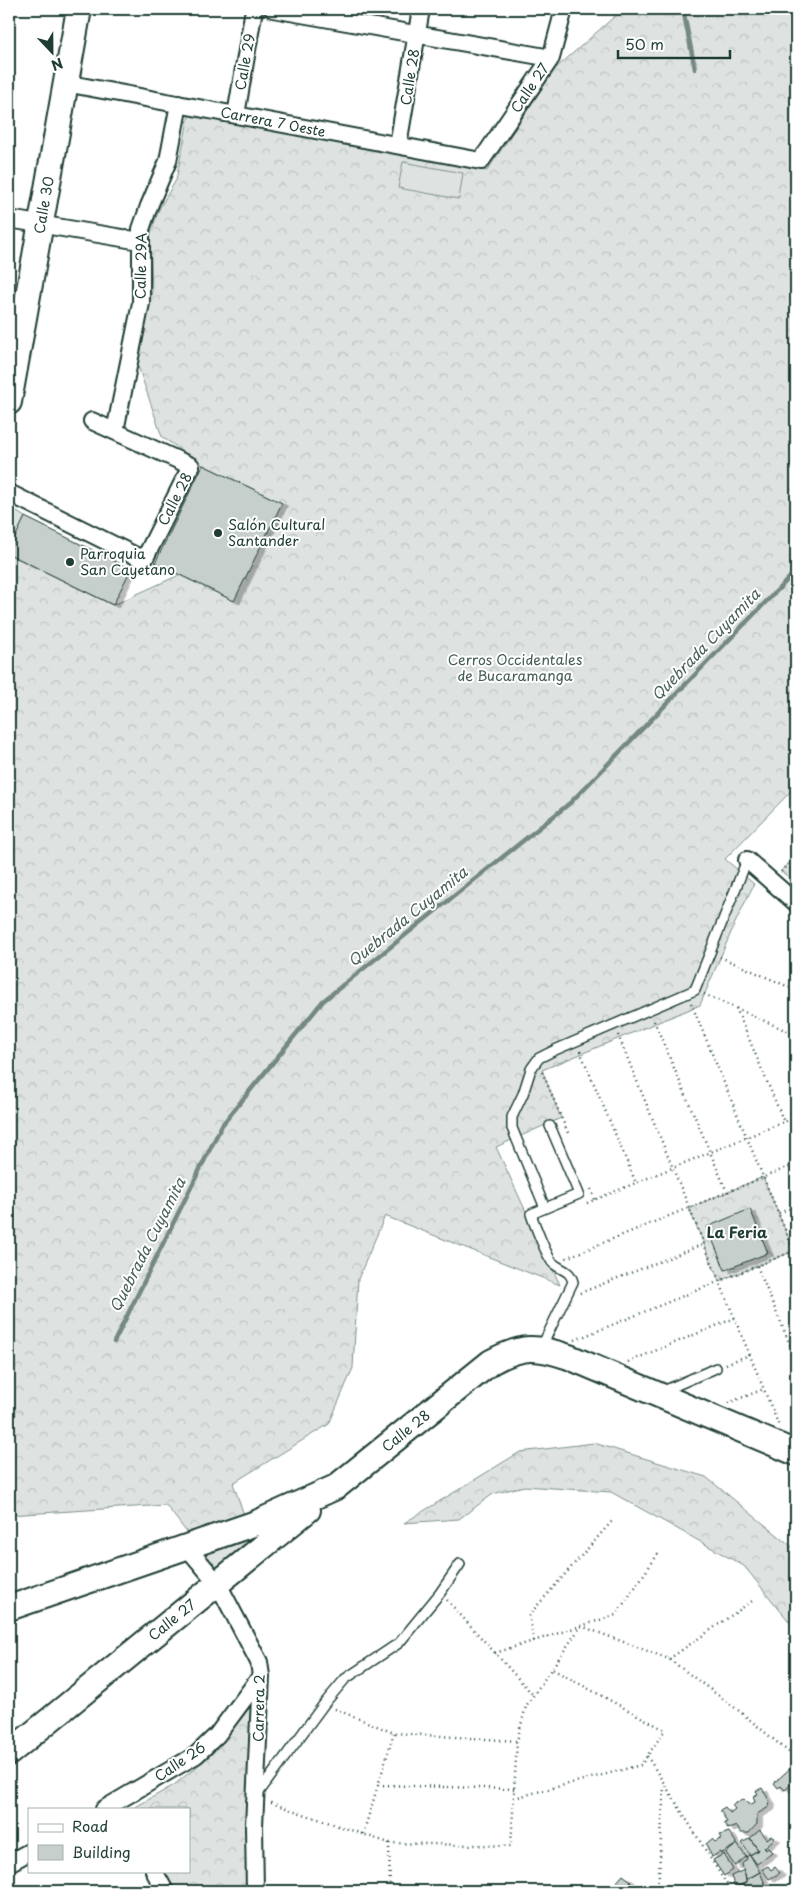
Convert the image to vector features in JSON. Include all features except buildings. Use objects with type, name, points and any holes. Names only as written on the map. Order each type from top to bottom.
[{"type":"street","name":"Calle 30","points":[[9,402],[79,9]]},
{"type":"street","name":"Calle 29","points":[[236,115],[254,9]]},
{"type":"street","points":[[274,9],[551,58]]},
{"type":"street","name":"Calle 28","points":[[398,145],[421,9]]},
{"type":"street","name":"Calle 27","points":[[481,161],[551,58],[564,9]]},
{"type":"street","name":"Carrera 7 Oeste","points":[[65,83],[481,161]]},
{"type":"street","name":"Calle 29A","points":[[114,431],[141,304],[140,241],[143,220],[168,161],[179,104]]},
{"type":"street","points":[[9,219],[140,241]]},
{"type":"street","points":[[92,420],[114,431]]},
{"type":"street","name":"Calle 28","points":[[9,493],[144,560],[191,466],[114,431]]},
{"type":"street","points":[[746,860],[796,903]]},
{"type":"street","name":"Calle 28","points":[[9,1608],[272,1517],[336,1487],[491,1362],[515,1350],[544,1350],[570,1357],[793,1452]]},
{"type":"street","name":"Calle 27","points":[[9,1754],[336,1487]]},
{"type":"street","name":"Carrera 2","points":[[187,1547],[218,1584],[259,1662],[261,1676],[254,1826],[255,1891]]},
{"type":"street","name":"Calle 26","points":[[112,1807],[196,1755],[217,1735],[261,1676]]},
{"type":"street","points":[[9,1863],[28,1853]]},
{"type":"street","points":[[155,1872],[165,1891]]},
{"type":"lane","points":[[545,1208],[512,1128],[512,1117],[523,1094],[531,1070],[539,1058],[691,992],[710,952],[746,860]]},
{"type":"lane","points":[[544,1350],[573,1282],[567,1270],[552,1263],[530,1214],[579,1194],[550,1126]]},
{"type":"lane","points":[[656,1394],[716,1368]]},
{"type":"lane","points":[[255,1797],[324,1704],[346,1679],[399,1643],[440,1593],[460,1564]]},
{"type":"path","points":[[772,882],[796,854]]},
{"type":"path","points":[[710,952],[796,990]]},
{"type":"path","points":[[691,992],[736,1008],[796,1035]]},
{"type":"path","points":[[691,992],[747,1138],[796,1256]]},
{"type":"path","points":[[736,1008],[784,1122]]},
{"type":"path","points":[[649,1009],[727,1192]]},
{"type":"path","points":[[614,1025],[764,1389],[793,1452]]},
{"type":"path","points":[[576,1041],[636,1183]]},
{"type":"path","points":[[539,1058],[542,1070],[569,1136]]},
{"type":"path","points":[[586,1203],[796,1117]]},
{"type":"path","points":[[552,1263],[796,1164]]},
{"type":"path","points":[[588,1182],[595,1200]]},
{"type":"path","points":[[779,1214],[796,1206]]},
{"type":"path","points":[[565,1299],[704,1244]]},
{"type":"path","points":[[544,1350],[795,1250]]},
{"type":"path","points":[[757,1266],[796,1360]]},
{"type":"path","points":[[603,1372],[735,1318]]},
{"type":"path","points":[[716,1368],[750,1354]]},
{"type":"path","points":[[702,1414],[764,1389]]},
{"type":"path","points":[[534,1641],[529,1615],[613,1520]]},
{"type":"path","points":[[495,1653],[616,1615],[658,1554]]},
{"type":"path","points":[[440,1593],[534,1696]]},
{"type":"path","points":[[669,1658],[755,1599]]},
{"type":"path","points":[[581,1626],[669,1658],[738,1710],[796,1758]]},
{"type":"path","points":[[255,1797],[389,1843],[511,1846],[516,1741],[526,1706],[581,1626]]},
{"type":"path","points":[[514,1798],[641,1765],[665,1730],[552,1669]]},
{"type":"path","points":[[324,1704],[394,1733],[516,1741]]},
{"type":"path","points":[[363,1834],[394,1733]]},
{"type":"path","points":[[647,1756],[730,1891]]},
{"type":"path","points":[[658,1891],[664,1783]]},
{"type":"path","points":[[378,1785],[514,1789]]},
{"type":"path","points":[[389,1843],[390,1891]]},
{"type":"green space","name":"Cerros Occidentales de Bucaramanga","points":[[623,9],[796,9],[796,786],[725,859],[754,884],[700,1005],[542,1070],[561,1118],[496,1147],[560,1285],[385,1216],[358,1279],[353,1368],[329,1424],[233,1483],[244,1515],[188,1534],[166,1505],[9,1515],[9,1340],[15,1328],[9,1324],[9,554],[113,605],[179,575],[282,503],[203,465],[162,437],[137,363],[152,291],[150,235],[159,209],[176,180],[189,115],[487,171],[555,69]]},
{"type":"green space","points":[[403,162],[463,173],[459,199],[398,188]]},
{"type":"green space","points":[[9,507],[25,517],[9,550]]},
{"type":"green space","points":[[796,854],[796,884],[781,871]]},
{"type":"green space","points":[[763,1177],[794,1251],[719,1281],[689,1208]]},
{"type":"green space","points":[[594,1443],[706,1477],[796,1550],[796,1630],[744,1566],[611,1492],[524,1486],[493,1494],[459,1519],[404,1523],[520,1452]]},
{"type":"green space","points":[[256,1537],[219,1572],[206,1555]]},
{"type":"green space","points":[[255,1701],[250,1891],[175,1891],[165,1872],[190,1872],[190,1808],[134,1808],[174,1785],[211,1755]]},
{"type":"waterway","points":[[683,9],[695,69]]},
{"type":"waterway","name":"Quebrada Cuyamita","points":[[114,1342],[222,1125],[323,1001],[570,803],[796,571]]},
{"type":"place","name":"Salón Cultural Santander","points":[[218,533]]},
{"type":"place","name":"Parroquia San Cayetano","points":[[70,562]]},
{"type":"district","name":"La Feria","points":[[737,1233]]}]
